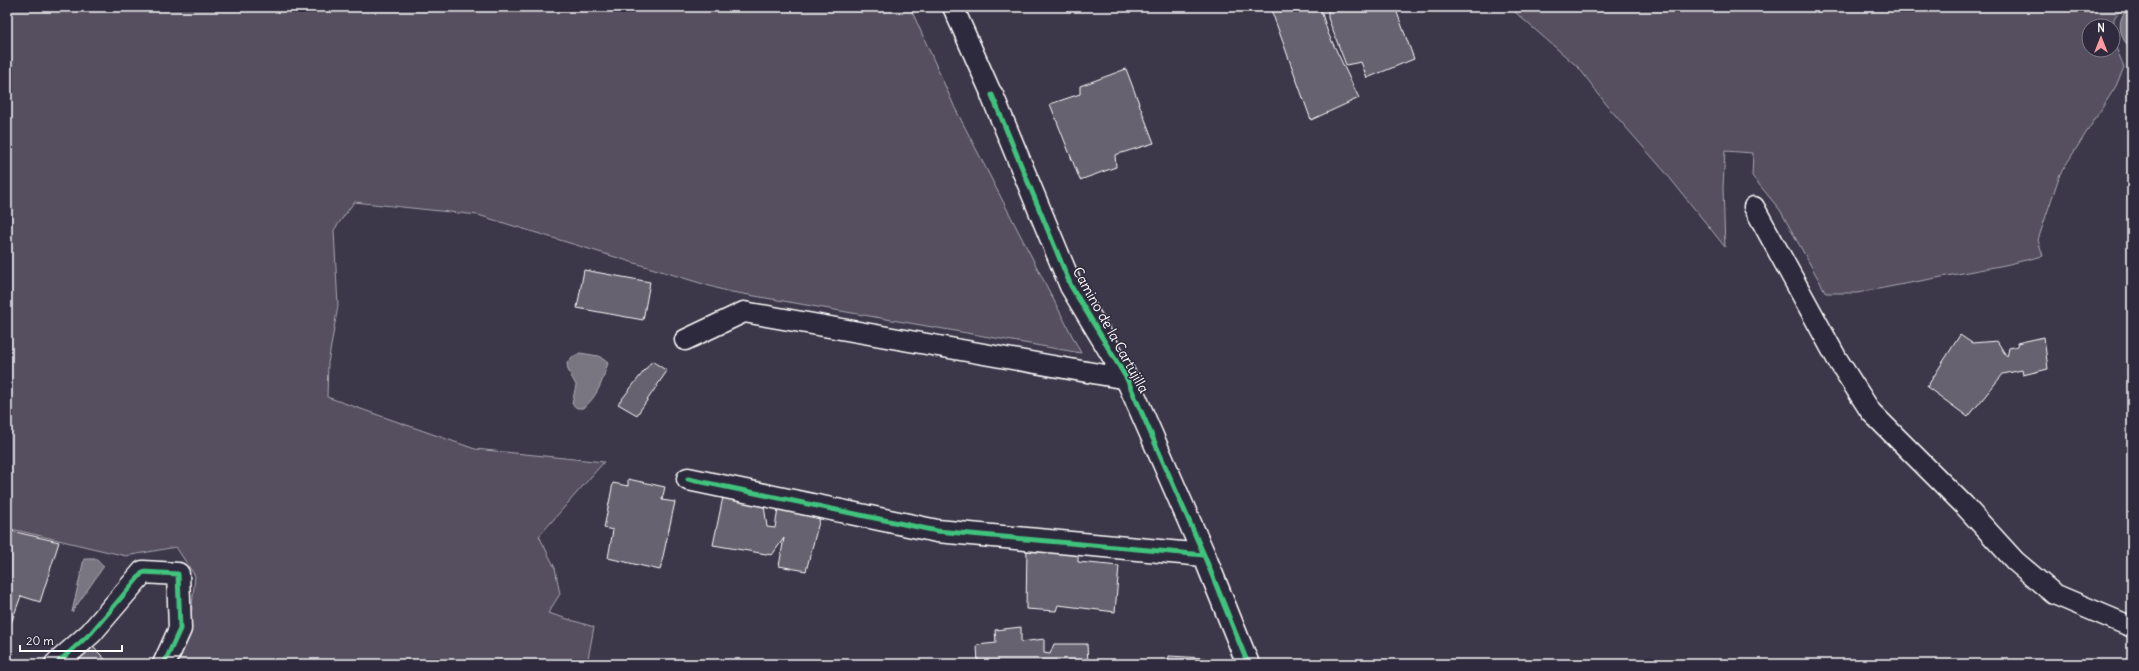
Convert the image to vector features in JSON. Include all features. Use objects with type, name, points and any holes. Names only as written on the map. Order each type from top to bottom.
[{"type":"street","name":"Camino de la Cartujilla","points":[[992,95],[1071,286],[1128,379],[1204,555],[1248,664]]},
{"type":"street","points":[[688,479],[937,532],[1204,555]]},
{"type":"street","points":[[56,664],[91,633],[143,572],[178,574],[180,629],[164,664]]},
{"type":"lane","points":[[953,7],[992,95]]},
{"type":"lane","points":[[1754,207],[1837,359],[1871,412],[1964,505],[2015,561],[2054,594],[2132,628]]},
{"type":"lane","points":[[685,340],[744,312],[1128,379]]},
{"type":"shaded area","points":[[7,7],[910,7],[955,108],[1081,353],[726,291],[478,215],[354,202],[334,230],[338,306],[328,363],[327,397],[475,449],[604,462],[539,536],[555,568],[560,594],[548,613],[594,627],[587,664],[177,664],[189,637],[195,576],[176,547],[126,556],[7,528]]},
{"type":"shaded area","points":[[1509,7],[2123,7],[2114,18],[2081,18],[2081,58],[2120,58],[2124,67],[2116,86],[2060,174],[2038,240],[2043,256],[2005,265],[1857,293],[1826,293],[1780,210],[1752,176],[1753,153],[1725,151],[1723,187],[1725,247],[1665,172],[1609,108],[1579,68]]},
{"type":"shaded area","points":[[2129,7],[2132,7],[2132,50],[2124,40],[2121,32],[2121,20]]},
{"type":"shaded area","points":[[580,353],[599,356],[608,363],[602,382],[596,394],[583,408],[577,408],[572,404],[576,385],[568,370],[567,363],[572,357]]},
{"type":"shaded area","points":[[84,559],[97,559],[104,566],[72,612]]},
{"type":"building","points":[[1282,7],[1320,7],[1328,33],[1359,98],[1311,120],[1272,12]]},
{"type":"building","points":[[1328,7],[1395,7],[1414,59],[1367,78],[1361,62],[1346,65],[1328,18]]},
{"type":"building","points":[[1126,69],[1154,143],[1115,155],[1116,167],[1080,180],[1050,104],[1080,94],[1080,86]]},
{"type":"building","points":[[584,270],[650,282],[643,320],[577,308]]},
{"type":"building","points":[[1960,335],[1972,343],[1997,341],[2007,357],[2009,348],[2018,346],[2017,343],[2044,337],[2048,369],[2023,375],[2022,370],[2003,374],[1968,417],[1927,387]]},
{"type":"building","points":[[652,361],[667,371],[637,415],[618,404]]},
{"type":"building","points":[[628,479],[665,487],[662,500],[675,502],[660,570],[608,558],[613,530],[604,528],[613,483],[628,486]]},
{"type":"building","points":[[723,497],[764,505],[767,527],[775,528],[778,509],[820,518],[806,571],[779,566],[784,538],[772,555],[713,545]]},
{"type":"building","points":[[7,530],[59,542],[40,602],[21,596],[7,634]]},
{"type":"building","points":[[1027,548],[1078,555],[1078,562],[1119,566],[1115,612],[1058,605],[1056,611],[1026,609]]},
{"type":"building","points":[[1021,627],[1021,642],[1044,639],[1044,653],[1050,654],[1054,644],[1087,644],[1088,664],[978,664],[977,645],[996,643],[995,630]]},
{"type":"building","points":[[90,644],[110,664],[72,664]]},
{"type":"building","points":[[1169,656],[1205,658],[1206,664],[1168,664]]},
{"type":"cycle path","points":[[992,95],[1071,286],[1127,379],[1204,555],[1248,664]]},
{"type":"cycle path","points":[[688,479],[937,531],[1204,555]]},
{"type":"cycle path","points":[[56,664],[91,633],[143,572],[178,574],[180,629],[164,664]]}]
